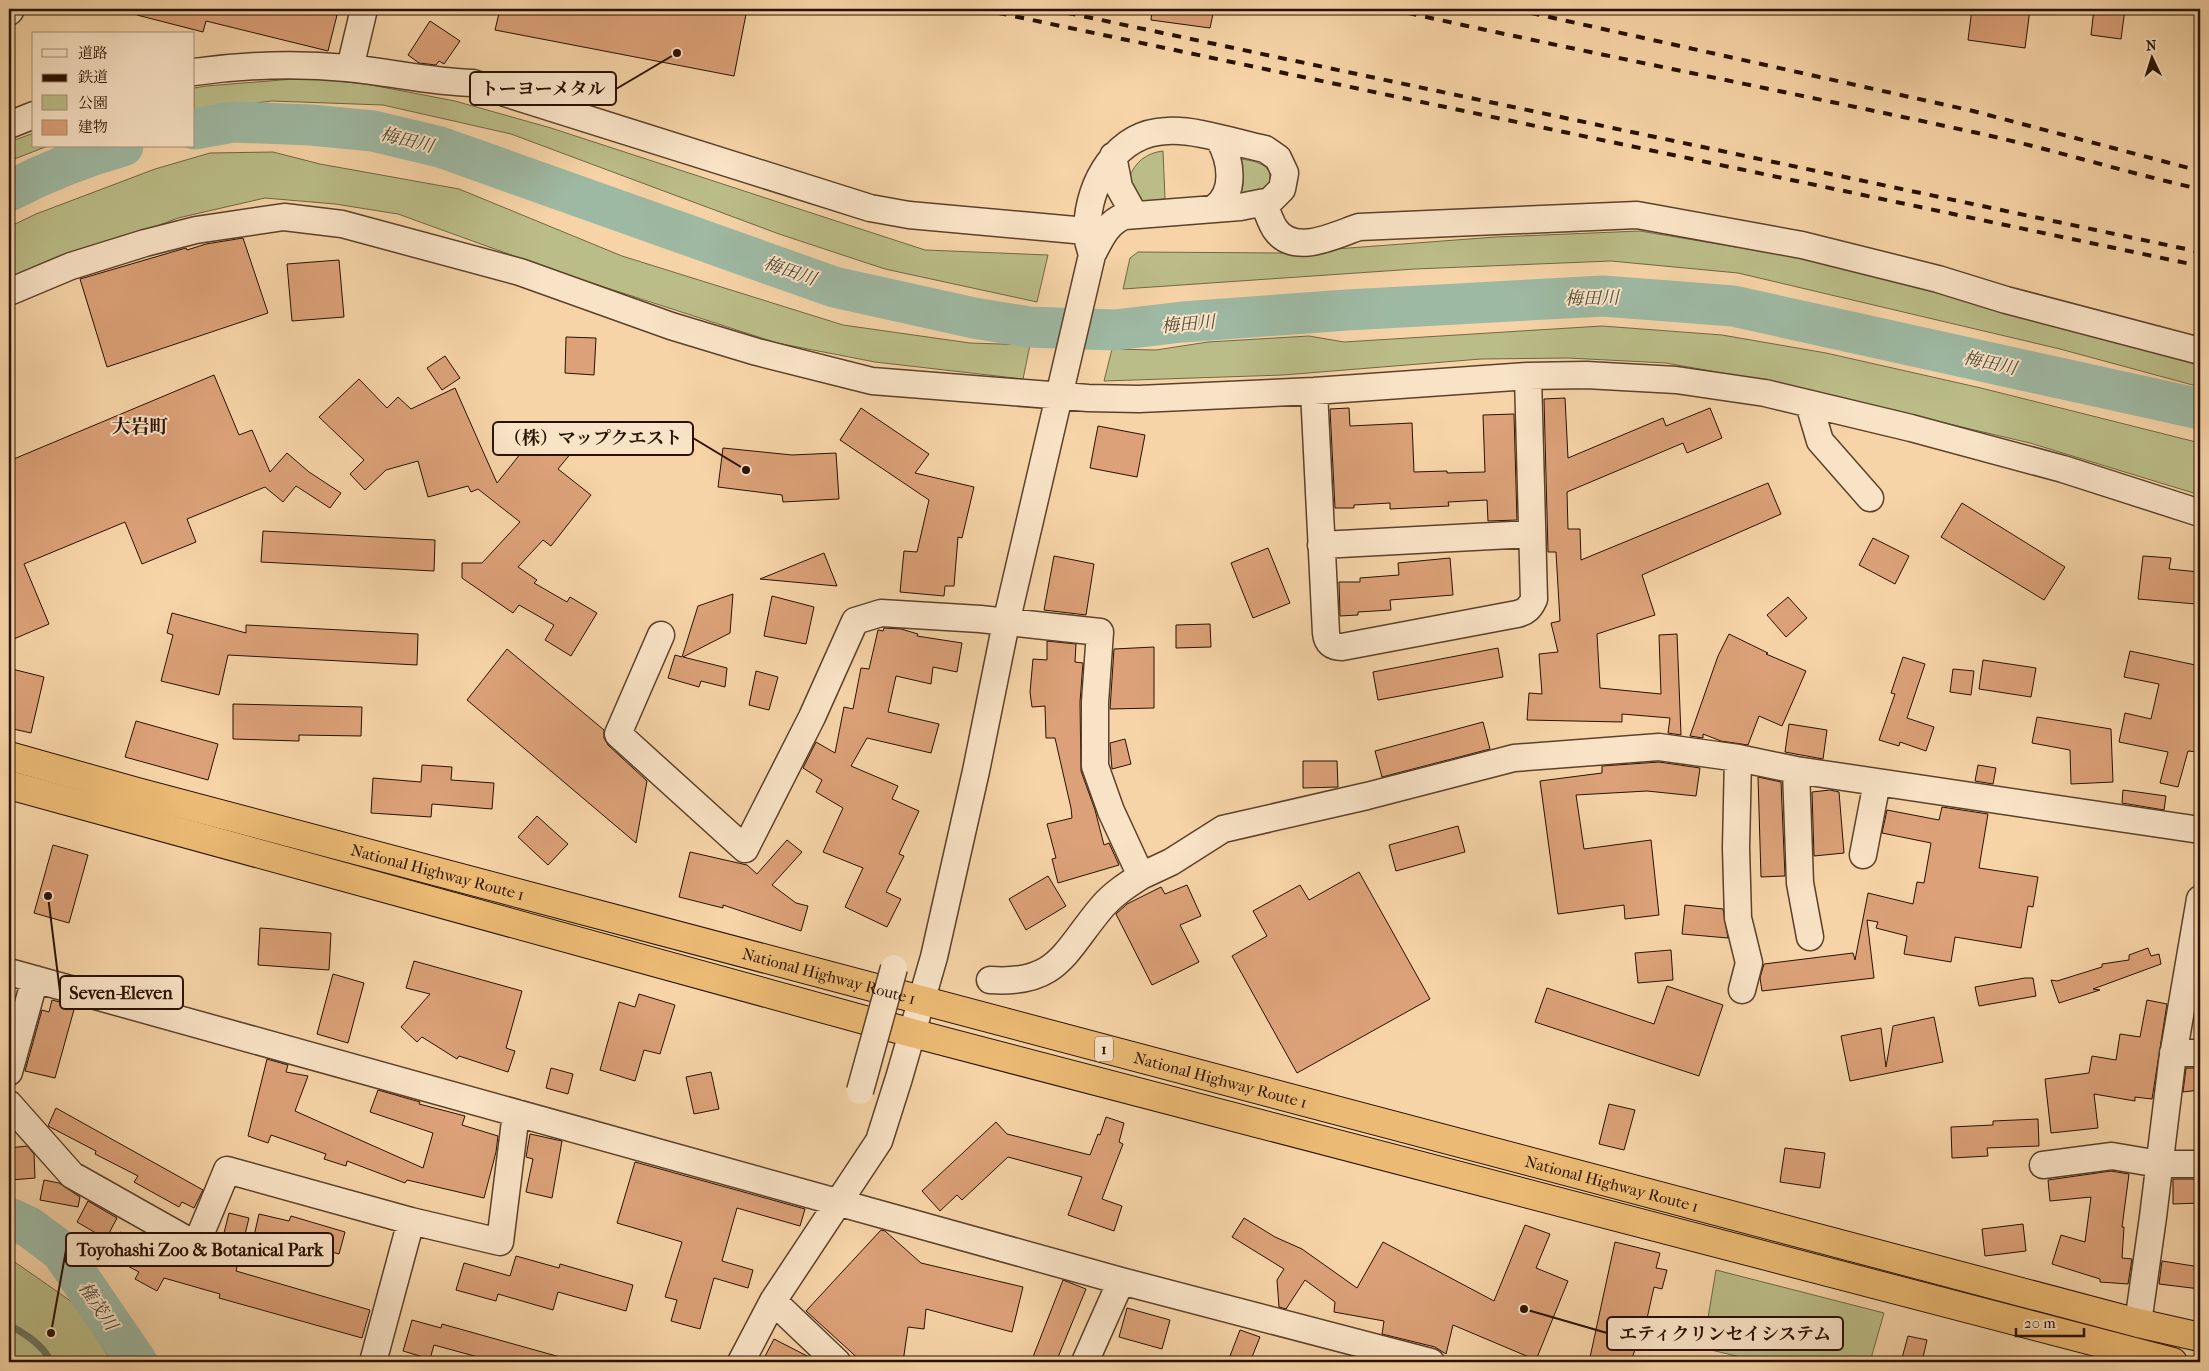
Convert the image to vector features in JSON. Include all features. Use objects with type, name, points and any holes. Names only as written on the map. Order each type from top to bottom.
[{"type":"highway","name":"National Highway Route 1","points":[[9,756],[146,795],[2138,1323],[2200,1337]]},
{"type":"highway","name":"National Highway Route 1","points":[[9,785],[912,1033],[2143,1359],[2173,1362]]},
{"type":"street","points":[[350,68],[364,9]]},
{"type":"street","points":[[195,72],[234,66],[310,65],[350,68],[441,82],[473,83],[877,210],[1089,243]]},
{"type":"street","points":[[9,125],[32,116]]},
{"type":"street","points":[[741,1362],[773,1301],[879,1140],[912,1033],[934,957],[976,772],[1006,622],[1061,389],[1089,243],[1099,176],[1113,156],[1137,139],[1151,133],[1166,131],[1188,132],[1264,149],[1273,153],[1280,161],[1285,173],[1283,186],[1276,197],[1264,203],[1213,209],[1134,214],[1121,217],[1110,224],[1089,243]]},
{"type":"street","points":[[1213,209],[1226,193],[1230,177],[1228,155],[1220,139]]},
{"type":"street","points":[[1113,156],[1119,187],[1134,214]]},
{"type":"street","points":[[1264,203],[1279,234],[1290,241],[1304,242],[1321,240],[1359,227],[1637,215],[1802,245],[1938,279],[2006,300],[2200,351]]},
{"type":"street","points":[[9,292],[71,266],[145,243],[196,230],[284,217],[342,224],[520,272],[671,326],[757,352],[872,380],[1061,389],[1139,398],[1314,391],[1528,376],[1586,374],[1676,380],[1765,393],[2013,455],[2200,513]]},
{"type":"street","points":[[1314,391],[1327,638],[1332,646],[1342,647],[1517,614],[1528,610],[1534,599],[1528,376]]},
{"type":"street","points":[[1809,404],[1820,441],[1870,498]]},
{"type":"street","points":[[1321,545],[1532,534]]},
{"type":"street","points":[[661,635],[618,734],[745,849],[812,717],[855,621],[881,613],[1006,622],[1100,632],[1095,702],[1096,766],[1111,811],[1141,876]]},
{"type":"street","points":[[990,980],[1026,979],[1054,967],[1102,907],[1117,892],[1141,876],[1171,862],[1223,829],[1367,796],[1514,758],[1659,747],[1738,758],[1796,770],[2200,830]]},
{"type":"street","points":[[1738,758],[1736,848],[1738,918],[1749,964],[1742,990]]},
{"type":"street","points":[[1796,770],[1800,883],[1810,937]]},
{"type":"street","points":[[1863,855],[1877,782]]},
{"type":"street","points":[[2138,1323],[2173,1053],[2200,898]]},
{"type":"street","points":[[860,1091],[894,968]]},
{"type":"street","points":[[9,972],[1121,1282],[1431,1362]]},
{"type":"street","points":[[9,1072],[35,979]]},
{"type":"street","points":[[2173,1053],[2200,1053]]},
{"type":"street","points":[[9,1104],[72,1175],[196,1245],[227,1170],[500,1242],[516,1113]]},
{"type":"street","points":[[2043,1165],[2112,1156],[2159,1164],[2200,1164]]},
{"type":"street","points":[[374,1362],[411,1220]]},
{"type":"street","points":[[1085,1362],[1121,1282]]},
{"type":"street","points":[[773,1301],[837,1362]]},
{"type":"green space","points":[[306,78],[366,84],[455,101],[551,128],[925,250],[1048,255],[1037,302],[885,269],[779,234],[511,134],[383,105],[272,101],[195,111],[195,88]]},
{"type":"green space","points":[[32,134],[32,148],[43,148],[9,161],[9,142]]},
{"type":"green space","points":[[1163,151],[1165,198],[1152,202],[1138,199],[1129,178],[1131,172],[1146,156]]},
{"type":"green space","points":[[273,152],[320,164],[459,189],[622,256],[843,325],[970,343],[1030,345],[1023,379],[875,362],[777,343],[561,273],[398,214],[335,204],[265,198],[178,218],[9,282],[9,227],[36,214],[155,169],[210,153]]},
{"type":"green space","points":[[1241,159],[1260,164],[1268,170],[1270,181],[1268,189],[1240,195],[1243,186]]},
{"type":"green space","points":[[1640,231],[1802,258],[2200,359],[2200,387],[2060,349],[1738,273],[1611,261],[1415,269],[1123,289],[1130,258],[1138,252],[1282,253],[1496,237]]},
{"type":"green space","points":[[1602,326],[1722,335],[1826,353],[1981,388],[2200,443],[2200,495],[2030,443],[1761,380],[1666,363],[1568,358],[1481,359],[1283,375],[1104,381],[1112,349],[1156,350],[1208,342],[1309,336],[1344,342]]},
{"type":"green space","points":[[9,1258],[75,1304],[112,1362],[9,1362]]},
{"type":"green space","points":[[1716,1270],[1884,1313],[1870,1362],[1761,1362],[1703,1348]]},
{"type":"building","points":[[137,9],[311,9],[337,15],[328,51],[206,21],[203,32],[137,15]]},
{"type":"building","points":[[500,9],[747,9],[734,76],[495,30]]},
{"type":"building","points":[[1152,9],[1214,9],[1210,28],[1151,20]]},
{"type":"building","points":[[1972,9],[2030,9],[2025,48],[1968,40]]},
{"type":"building","points":[[2094,9],[2125,9],[2121,39],[2091,35]]},
{"type":"building","points":[[430,21],[460,41],[444,64],[439,61],[436,65],[419,63],[408,55]]},
{"type":"building","points":[[243,238],[268,313],[107,367],[80,279],[186,248],[187,250],[206,244]]},
{"type":"building","points":[[339,260],[344,317],[292,321],[287,264]]},
{"type":"building","points":[[566,337],[596,338],[594,375],[565,373]]},
{"type":"building","points":[[445,356],[460,378],[442,390],[427,368]]},
{"type":"building","points":[[214,375],[239,435],[252,430],[270,472],[287,453],[309,472],[341,493],[330,508],[296,486],[283,502],[265,487],[187,519],[196,542],[142,564],[125,522],[24,564],[49,624],[9,641],[9,461]]},
{"type":"building","points":[[359,379],[387,408],[398,397],[411,409],[455,388],[497,483],[541,428],[572,452],[558,469],[591,495],[551,546],[543,540],[518,567],[537,580],[534,583],[567,602],[570,597],[597,613],[571,656],[545,640],[554,625],[519,605],[513,613],[462,578],[462,563],[482,563],[520,522],[478,489],[471,492],[468,486],[428,497],[418,461],[386,470],[365,490],[350,474],[364,460],[319,417]]},
{"type":"building","points":[[1565,398],[1568,458],[1663,418],[1666,426],[1710,408],[1722,438],[1687,453],[1683,443],[1567,492],[1568,529],[1580,529],[1581,560],[1768,483],[1781,514],[1642,575],[1655,615],[1597,634],[1600,688],[1661,694],[1659,635],[1677,634],[1681,735],[1668,733],[1670,718],[1622,714],[1622,722],[1527,720],[1529,693],[1542,694],[1539,654],[1558,652],[1551,623],[1560,621],[1556,552],[1548,552],[1544,399]]},
{"type":"building","points":[[861,408],[929,454],[915,473],[974,487],[962,538],[958,537],[954,586],[945,586],[944,596],[900,592],[904,551],[917,552],[929,500],[840,440]]},
{"type":"building","points":[[1349,408],[1350,426],[1412,423],[1414,472],[1485,472],[1483,415],[1514,414],[1517,520],[1488,521],[1487,500],[1448,502],[1449,506],[1390,509],[1390,503],[1354,505],[1354,508],[1335,508],[1330,409]]},
{"type":"building","points":[[1098,426],[1145,435],[1137,477],[1090,468]]},
{"type":"building","points":[[723,448],[792,455],[836,453],[839,499],[783,502],[782,495],[718,487]]},
{"type":"building","points":[[1962,503],[2065,567],[2044,600],[1941,537]]},
{"type":"building","points":[[263,531],[435,540],[434,571],[261,562]]},
{"type":"building","points":[[1873,538],[1909,556],[1895,584],[1859,565]]},
{"type":"building","points":[[1268,548],[1290,603],[1253,618],[1231,563]]},
{"type":"building","points":[[824,553],[837,586],[760,579]]},
{"type":"building","points":[[1054,556],[1094,564],[1086,615],[1044,610]]},
{"type":"building","points":[[2143,556],[2171,558],[2169,569],[2199,572],[2196,604],[2138,599]]},
{"type":"building","points":[[1450,558],[1453,595],[1390,600],[1391,610],[1358,612],[1358,615],[1340,616],[1339,582],[1360,582],[1360,578],[1399,575],[1398,563]]},
{"type":"building","points":[[733,594],[730,633],[683,657],[727,668],[725,687],[701,681],[699,687],[668,678],[675,655],[682,657],[698,606]]},
{"type":"building","points":[[772,596],[814,607],[806,644],[764,636]]},
{"type":"building","points":[[1788,597],[1807,618],[1786,637],[1767,615]]},
{"type":"building","points":[[172,613],[246,633],[246,625],[418,634],[417,665],[228,655],[219,695],[161,681],[173,635],[167,633]]},
{"type":"building","points":[[1210,624],[1211,647],[1176,648],[1176,625]]},
{"type":"building","points":[[884,628],[901,629],[918,634],[917,636],[962,643],[957,672],[933,667],[931,684],[896,676],[888,712],[939,724],[931,753],[867,738],[851,766],[898,786],[892,799],[919,811],[899,854],[904,856],[886,892],[901,899],[887,927],[845,907],[863,868],[823,852],[843,808],[816,792],[822,780],[803,768],[816,742],[835,753],[844,707],[853,709],[861,668],[869,669],[878,630],[883,631]]},
{"type":"building","points":[[1729,634],[1768,653],[1766,654],[1806,671],[1782,726],[1759,716],[1748,745],[1721,741],[1703,734],[1703,738],[1690,736],[1718,656]]},
{"type":"building","points":[[1047,641],[1076,644],[1075,662],[1083,663],[1080,702],[1081,771],[1095,810],[1104,845],[1109,843],[1119,865],[1058,883],[1052,859],[1056,858],[1047,824],[1072,818],[1071,808],[1055,738],[1046,738],[1045,706],[1032,707],[1030,692],[1033,659],[1047,660]]},
{"type":"building","points":[[1154,647],[1154,708],[1110,709],[1114,649]]},
{"type":"building","points":[[1498,648],[1503,677],[1378,700],[1373,672]]},
{"type":"building","points":[[507,649],[604,730],[604,738],[608,745],[647,781],[636,843],[467,700]]},
{"type":"building","points":[[2130,651],[2200,666],[2200,726],[2197,752],[2188,751],[2178,787],[2160,783],[2168,752],[2119,742],[2125,713],[2151,719],[2159,684],[2124,677]]},
{"type":"building","points":[[1903,657],[1925,664],[1907,718],[1934,727],[1926,751],[1900,742],[1899,746],[1879,740],[1895,694],[1891,693]]},
{"type":"building","points":[[1983,660],[2036,668],[2031,697],[1979,689]]},
{"type":"building","points":[[12,669],[44,677],[31,733],[9,728],[9,682]]},
{"type":"building","points":[[1953,669],[1974,671],[1971,695],[1950,692]]},
{"type":"building","points":[[756,671],[778,677],[769,710],[749,705]]},
{"type":"building","points":[[233,704],[362,707],[361,736],[299,735],[299,741],[233,739]]},
{"type":"building","points":[[2037,717],[2111,729],[2113,782],[2071,784],[2070,750],[2032,743]]},
{"type":"building","points":[[136,721],[218,744],[208,780],[125,757]]},
{"type":"building","points":[[1483,722],[1490,749],[1382,777],[1375,751]]},
{"type":"building","points":[[1789,724],[1827,730],[1823,759],[1785,752]]},
{"type":"building","points":[[1125,739],[1131,764],[1112,769],[1110,743]]},
{"type":"building","points":[[1303,761],[1337,761],[1338,787],[1303,788]]},
{"type":"building","points":[[1659,762],[1700,768],[1696,796],[1647,791],[1576,795],[1584,849],[1651,840],[1659,915],[1625,919],[1624,905],[1558,914],[1540,781],[1602,773],[1602,766]]},
{"type":"building","points":[[422,765],[452,767],[451,780],[494,783],[492,809],[432,804],[431,817],[371,813],[373,778],[421,782]]},
{"type":"building","points":[[1978,765],[1996,768],[1993,784],[1975,781]]},
{"type":"building","points":[[1758,777],[1781,782],[1785,876],[1761,877]]},
{"type":"building","points":[[1830,790],[1839,792],[1844,853],[1814,856],[1812,792]]},
{"type":"building","points":[[2123,790],[2166,796],[2164,810],[2122,803]]},
{"type":"building","points":[[1942,807],[1988,814],[1979,868],[2038,877],[2033,907],[2028,906],[2021,948],[1955,937],[1951,962],[1904,954],[1907,936],[1876,928],[1878,922],[1867,920],[1874,978],[1762,991],[1760,978],[1764,964],[1853,953],[1855,960],[1868,893],[1913,904],[1917,882],[1924,883],[1931,843],[1882,833],[1887,810],[1939,820]]},
{"type":"building","points":[[537,816],[568,844],[548,865],[518,837]]},
{"type":"building","points":[[1458,826],[1465,852],[1396,871],[1389,845]]},
{"type":"building","points":[[787,840],[802,852],[772,885],[796,903],[808,906],[801,931],[723,905],[723,908],[679,897],[690,852],[747,865],[757,874]]},
{"type":"building","points":[[53,845],[88,855],[69,923],[34,913]]},
{"type":"building","points":[[1359,872],[1430,999],[1297,1073],[1232,956],[1267,936],[1253,911],[1300,885],[1309,900]]},
{"type":"building","points":[[1048,876],[1066,906],[1026,930],[1009,899]]},
{"type":"building","points":[[1187,885],[1201,916],[1180,925],[1199,962],[1152,985],[1116,914],[1127,904],[1161,887],[1165,894]]},
{"type":"building","points":[[1685,905],[1723,909],[1728,938],[1682,934]]},
{"type":"building","points":[[260,928],[331,933],[329,970],[258,965]]},
{"type":"building","points":[[2148,948],[2151,956],[2159,954],[2161,964],[2093,989],[2100,990],[2059,1003],[2051,980],[2057,981],[2102,967],[2102,964],[2129,960],[2129,955]]},
{"type":"building","points":[[1671,950],[1673,980],[1638,983],[1635,953]]},
{"type":"building","points":[[414,961],[522,991],[506,1048],[515,1051],[508,1072],[459,1056],[457,1059],[422,1037],[417,1042],[401,1027],[430,994],[406,988]]},
{"type":"building","points":[[333,974],[364,983],[348,1043],[317,1034]]},
{"type":"building","points":[[2033,978],[2036,996],[1979,1006],[1975,987]]},
{"type":"building","points":[[1667,986],[1723,1005],[1699,1076],[1535,1022],[1547,988],[1654,1024]]},
{"type":"building","points":[[639,994],[675,1005],[660,1054],[644,1050],[635,1081],[600,1070],[619,1002],[635,1007]]},
{"type":"building","points":[[52,1000],[75,1006],[55,1078],[25,1071],[42,1010],[49,1012]]},
{"type":"building","points":[[2147,1000],[2167,1004],[2152,1099],[2135,1097],[2135,1101],[2094,1094],[2098,1128],[2051,1133],[2045,1079],[2089,1073],[2092,1056],[2116,1060],[2120,1034],[2140,1037]]},
{"type":"building","points":[[1934,1017],[1943,1062],[1850,1081],[1841,1036],[1881,1028],[1886,1067],[1893,1026]]},
{"type":"building","points":[[267,1059],[288,1065],[286,1072],[308,1076],[295,1111],[423,1168],[433,1133],[370,1112],[378,1090],[420,1102],[419,1104],[465,1116],[462,1125],[498,1136],[496,1152],[484,1198],[407,1180],[405,1183],[347,1161],[346,1166],[324,1159],[326,1154],[271,1135],[268,1143],[248,1136]]},
{"type":"building","points":[[551,1068],[573,1074],[568,1094],[546,1088]]},
{"type":"building","points":[[2186,1068],[2200,1068],[2200,1090],[2183,1092]]},
{"type":"building","points":[[711,1072],[719,1109],[694,1114],[686,1077]]},
{"type":"building","points":[[1609,1104],[1635,1110],[1624,1150],[1599,1144]]},
{"type":"building","points":[[56,1108],[203,1190],[194,1208],[182,1202],[179,1207],[134,1182],[138,1176],[95,1154],[96,1151],[48,1126]]},
{"type":"building","points":[[1106,1117],[1124,1123],[1119,1142],[1123,1144],[1102,1199],[1122,1206],[1114,1231],[1068,1215],[1082,1177],[1008,1157],[962,1200],[957,1195],[940,1211],[922,1191],[996,1122],[1007,1134],[1090,1155]]},
{"type":"building","points":[[2038,1119],[2039,1146],[1987,1148],[1988,1156],[1952,1158],[1951,1127],[1993,1125],[1993,1121]]},
{"type":"building","points":[[530,1134],[562,1141],[552,1198],[526,1192],[533,1159],[526,1157]]},
{"type":"building","points":[[27,1146],[34,1154],[35,1178],[11,1180],[9,1148]]},
{"type":"building","points":[[1785,1148],[1825,1153],[1820,1188],[1780,1182]]},
{"type":"building","points":[[635,1162],[805,1209],[800,1226],[737,1208],[722,1261],[753,1270],[748,1288],[714,1278],[700,1329],[671,1321],[677,1300],[665,1297],[682,1242],[617,1223]]},
{"type":"building","points":[[2111,1171],[2129,1174],[2122,1227],[2124,1227],[2122,1258],[2132,1259],[2128,1284],[2100,1282],[2100,1279],[2052,1264],[2061,1235],[2085,1242],[2091,1197],[2050,1201],[2048,1180]]},
{"type":"building","points":[[2173,1179],[2200,1179],[2200,1203],[2173,1204]]},
{"type":"building","points":[[44,1180],[59,1183],[80,1197],[78,1207],[40,1200]]},
{"type":"building","points":[[88,1201],[117,1218],[106,1239],[77,1222]]},
{"type":"building","points":[[229,1213],[249,1218],[236,1271],[370,1310],[362,1338],[219,1298],[220,1294],[164,1278],[157,1291],[135,1279],[139,1272],[107,1255],[120,1232],[181,1264],[183,1257],[216,1265]]},
{"type":"building","points":[[259,1214],[289,1221],[291,1216],[345,1232],[339,1254],[306,1245],[305,1247],[254,1236]]},
{"type":"building","points":[[1244,1218],[1275,1237],[1302,1249],[1357,1288],[1383,1242],[1494,1301],[1525,1225],[1550,1234],[1536,1268],[1568,1281],[1536,1360],[1453,1325],[1446,1354],[1435,1347],[1382,1334],[1384,1321],[1334,1312],[1335,1302],[1305,1280],[1286,1309],[1279,1307],[1277,1280],[1284,1269],[1232,1237]]},
{"type":"building","points":[[2023,1224],[2026,1251],[1985,1256],[1982,1229]]},
{"type":"building","points":[[881,1230],[885,1231],[921,1263],[1023,1287],[1012,1332],[926,1309],[924,1329],[908,1327],[903,1362],[862,1362],[806,1311]]},
{"type":"building","points":[[1615,1242],[1660,1253],[1656,1268],[1667,1270],[1662,1289],[1654,1287],[1640,1350],[1635,1349],[1631,1362],[1589,1362]]},
{"type":"building","points":[[516,1256],[559,1268],[560,1264],[633,1285],[626,1311],[558,1292],[553,1310],[498,1294],[496,1301],[456,1290],[464,1263],[510,1276]]},
{"type":"building","points":[[2162,1261],[2200,1267],[2200,1289],[2159,1284]]},
{"type":"building","points":[[1063,1280],[1086,1289],[1056,1362],[1031,1362]]},
{"type":"building","points":[[1127,1308],[1170,1320],[1162,1349],[1119,1337]]},
{"type":"building","points":[[412,1320],[441,1328],[442,1324],[560,1357],[559,1362],[496,1362],[434,1345],[430,1359],[403,1351]]},
{"type":"building","points":[[1240,1330],[1260,1337],[1250,1362],[1230,1356]]},
{"type":"building","points":[[1908,1336],[1927,1340],[1922,1362],[1902,1358]]},
{"type":"building","points":[[774,1339],[811,1358],[816,1362],[762,1362]]},
{"type":"waterway","name":"梅田川","points":[[195,129],[233,122],[311,125],[373,131],[440,147],[834,287],[974,318],[1029,327],[1115,330],[1182,322],[1347,310],[1603,296],[1733,306],[2200,409]]},
{"type":"waterway","name":"梅田川","points":[[9,191],[65,165],[117,148]]},
{"type":"waterway","name":"権茂川","points":[[9,1218],[29,1227],[61,1251],[137,1362]]},
{"type":"waterway","points":[[9,1325],[33,1340],[51,1362]]},
{"type":"railway","points":[[980,9],[2200,266]]},
{"type":"railway","points":[[1049,9],[2200,252]]},
{"type":"railway","points":[[1390,9],[1982,134],[2200,189]]},
{"type":"railway","points":[[1513,9],[1973,111],[2200,171]]},
{"type":"place","name":"トーヨーメタル","points":[[677,53]]},
{"type":"place","name":"（株）マップクエスト","points":[[746,470]]},
{"type":"place","name":"Seven-Eleven","points":[[48,896]]},
{"type":"place","name":"エティクリンセイシステム","points":[[1524,1309]]},
{"type":"place","name":"Toyohashi Zoo & Botanical Park","points":[[51,1333]]},
{"type":"district","name":"大岩町","points":[[140,426]]}]
